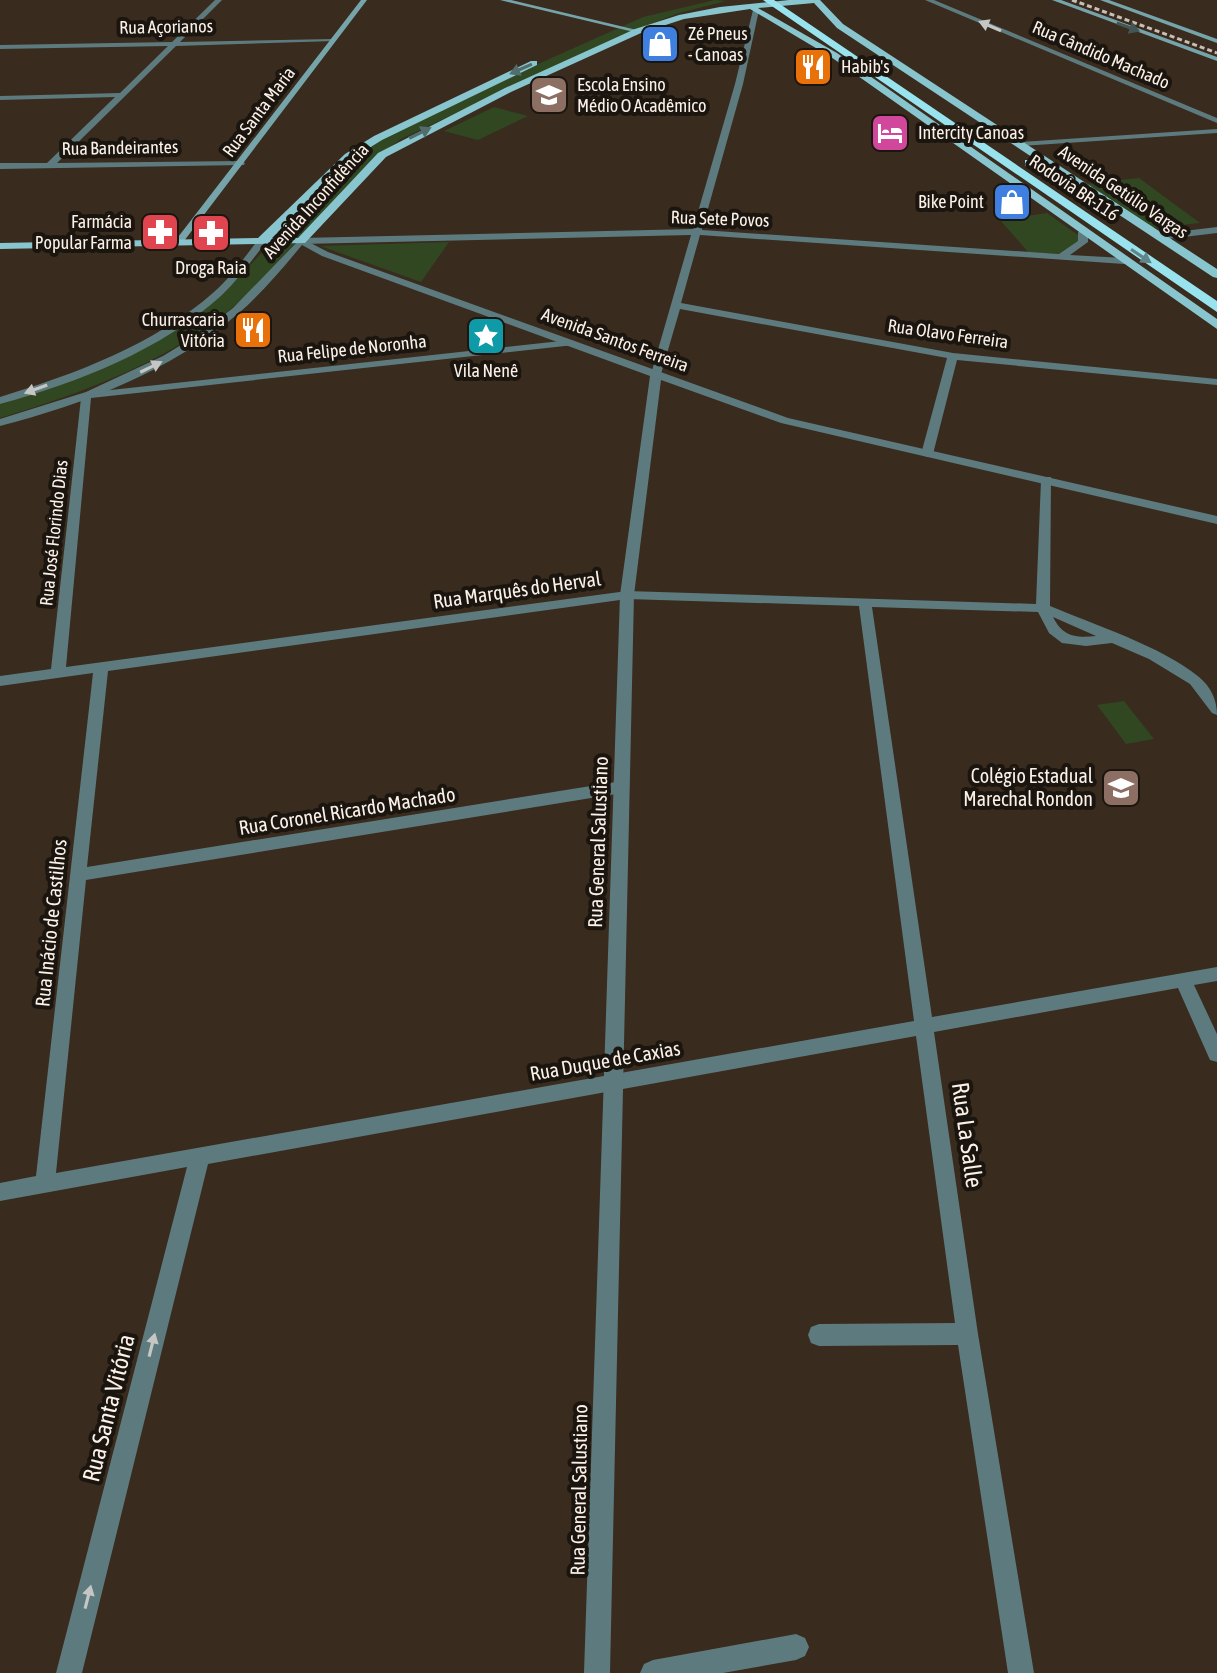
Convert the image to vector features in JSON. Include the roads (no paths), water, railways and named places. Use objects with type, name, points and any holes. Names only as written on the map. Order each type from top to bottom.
[{"type":"highway","name":"Rodovia BR-116","points":[[768,0],[1217,308]]},
{"type":"highway","name":"Rodovia BR-116","points":[[786,0],[1217,288]]},
{"type":"highway","points":[[984,149],[1042,203]]},
{"type":"highway","points":[[1029,163],[1095,195]]},
{"type":"highway","points":[[1198,311],[1217,322]]},
{"type":"main road","name":"Rua Santa Maria","points":[[178,243],[364,0]]},
{"type":"main road","points":[[503,0],[635,32]]},
{"type":"main road","points":[[733,0],[782,22],[842,60],[1198,311]]},
{"type":"main road","name":"Avenida Inconfidência","points":[[301,241],[372,162],[393,148],[635,32],[694,14],[816,0]]},
{"type":"main road","name":"Avenida Getúlio Vargas","points":[[816,0],[831,18],[1217,274]]},
{"type":"main road","points":[[1055,0],[1217,59]]},
{"type":"main road","points":[[1103,0],[1217,41]]},
{"type":"main road","points":[[782,22],[785,14],[810,12],[831,18]]},
{"type":"main road","points":[[593,37],[632,20]]},
{"type":"main road","name":"Avenida Inconfidência","points":[[261,242],[349,156],[378,138],[538,61]]},
{"type":"main road","name":"Avenida Santos Ferreira","points":[[0,246],[301,241]]},
{"type":"street","points":[[50,165],[219,0]]},
{"type":"street","name":"Rua Cândido Machado","points":[[928,0],[1217,121]]},
{"type":"street","name":"Rua General Salustiano","points":[[597,1673],[611,1082],[627,595],[656,374],[755,27],[752,9]]},
{"type":"street","points":[[755,27],[782,22]]},
{"type":"street","name":"Rua Açorianos","points":[[0,47],[332,41]]},
{"type":"street","points":[[0,98],[123,95]]},
{"type":"street","points":[[1021,144],[1217,131]]},
{"type":"street","name":"Rua Bandeirantes","points":[[0,166],[241,163]]},
{"type":"street","name":"Rua Sete Povos","points":[[322,220],[338,233],[377,239]]},
{"type":"street","points":[[1159,237],[1217,230]]},
{"type":"street","name":"Rua Sete Povos","points":[[301,241],[698,232],[1124,261]]},
{"type":"street","points":[[1061,256],[1083,242],[1083,232]]},
{"type":"street","name":"Avenida Inconfidência","points":[[0,423],[89,396],[163,362],[222,325],[258,292],[301,241]]},
{"type":"street","name":"Avenida Santos Ferreira","points":[[301,241],[325,254],[785,421],[1217,520]]},
{"type":"street","name":"Avenida Inconfidência","points":[[0,401],[103,364],[178,322],[217,294],[261,242]]},
{"type":"street","name":"Rua Olavo Ferreira","points":[[676,305],[953,356],[1217,382]]},
{"type":"street","name":"Rua Felipe de Noronha","points":[[89,396],[570,343]]},
{"type":"street","points":[[927,454],[953,356]]},
{"type":"street","points":[[126,380],[131,389],[138,391]]},
{"type":"street","name":"Rua José Florindo Dias","points":[[58,672],[89,396]]},
{"type":"street","points":[[1047,480],[1043,608],[1049,627],[1059,638],[1077,643],[1114,639]]},
{"type":"street","name":"Rua Marquês do Herval","points":[[0,681],[627,595],[1043,608]]},
{"type":"street","name":"Rua La Salle","points":[[865,603],[967,1334],[1021,1673]]},
{"type":"street","points":[[1043,608],[1154,656],[1195,681],[1217,710]]},
{"type":"street","name":"Rua Inácio de Castilhos","points":[[45,1184],[101,666]]},
{"type":"street","name":"Rua Coronel Ricardo Machado","points":[[79,875],[622,787]]},
{"type":"street","name":"Rua Duque de Caxias","points":[[0,1192],[1217,974]]},
{"type":"street","points":[[1183,980],[1217,1054]]},
{"type":"street","name":"Rua Santa Vitória","points":[[69,1673],[200,1156]]},
{"type":"street","points":[[819,1335],[967,1334]]},
{"type":"street","points":[[653,1673],[796,1647]]},
{"type":"railway","points":[[1072,0],[1217,53]]},
{"type":"place","name":"Zé Pneus - Canoas","points":[[660,44]]},
{"type":"place","name":"Habib's","points":[[813,67]]},
{"type":"place","name":"Escola Ensino Médio O Acadêmico","points":[[549,95]]},
{"type":"place","name":"Intercity Canoas","points":[[890,133]]},
{"type":"place","name":"Bike Point","points":[[1012,202]]},
{"type":"place","name":"Farmácia Popular Farma","points":[[160,232]]},
{"type":"place","name":"Droga Raia","points":[[211,233]]},
{"type":"place","name":"Churrascaria Vitória","points":[[253,330]]},
{"type":"place","name":"Vila Nenê","points":[[486,336]]},
{"type":"place","name":"Colégio Estadual Marechal Rondon","points":[[1121,788]]}]
